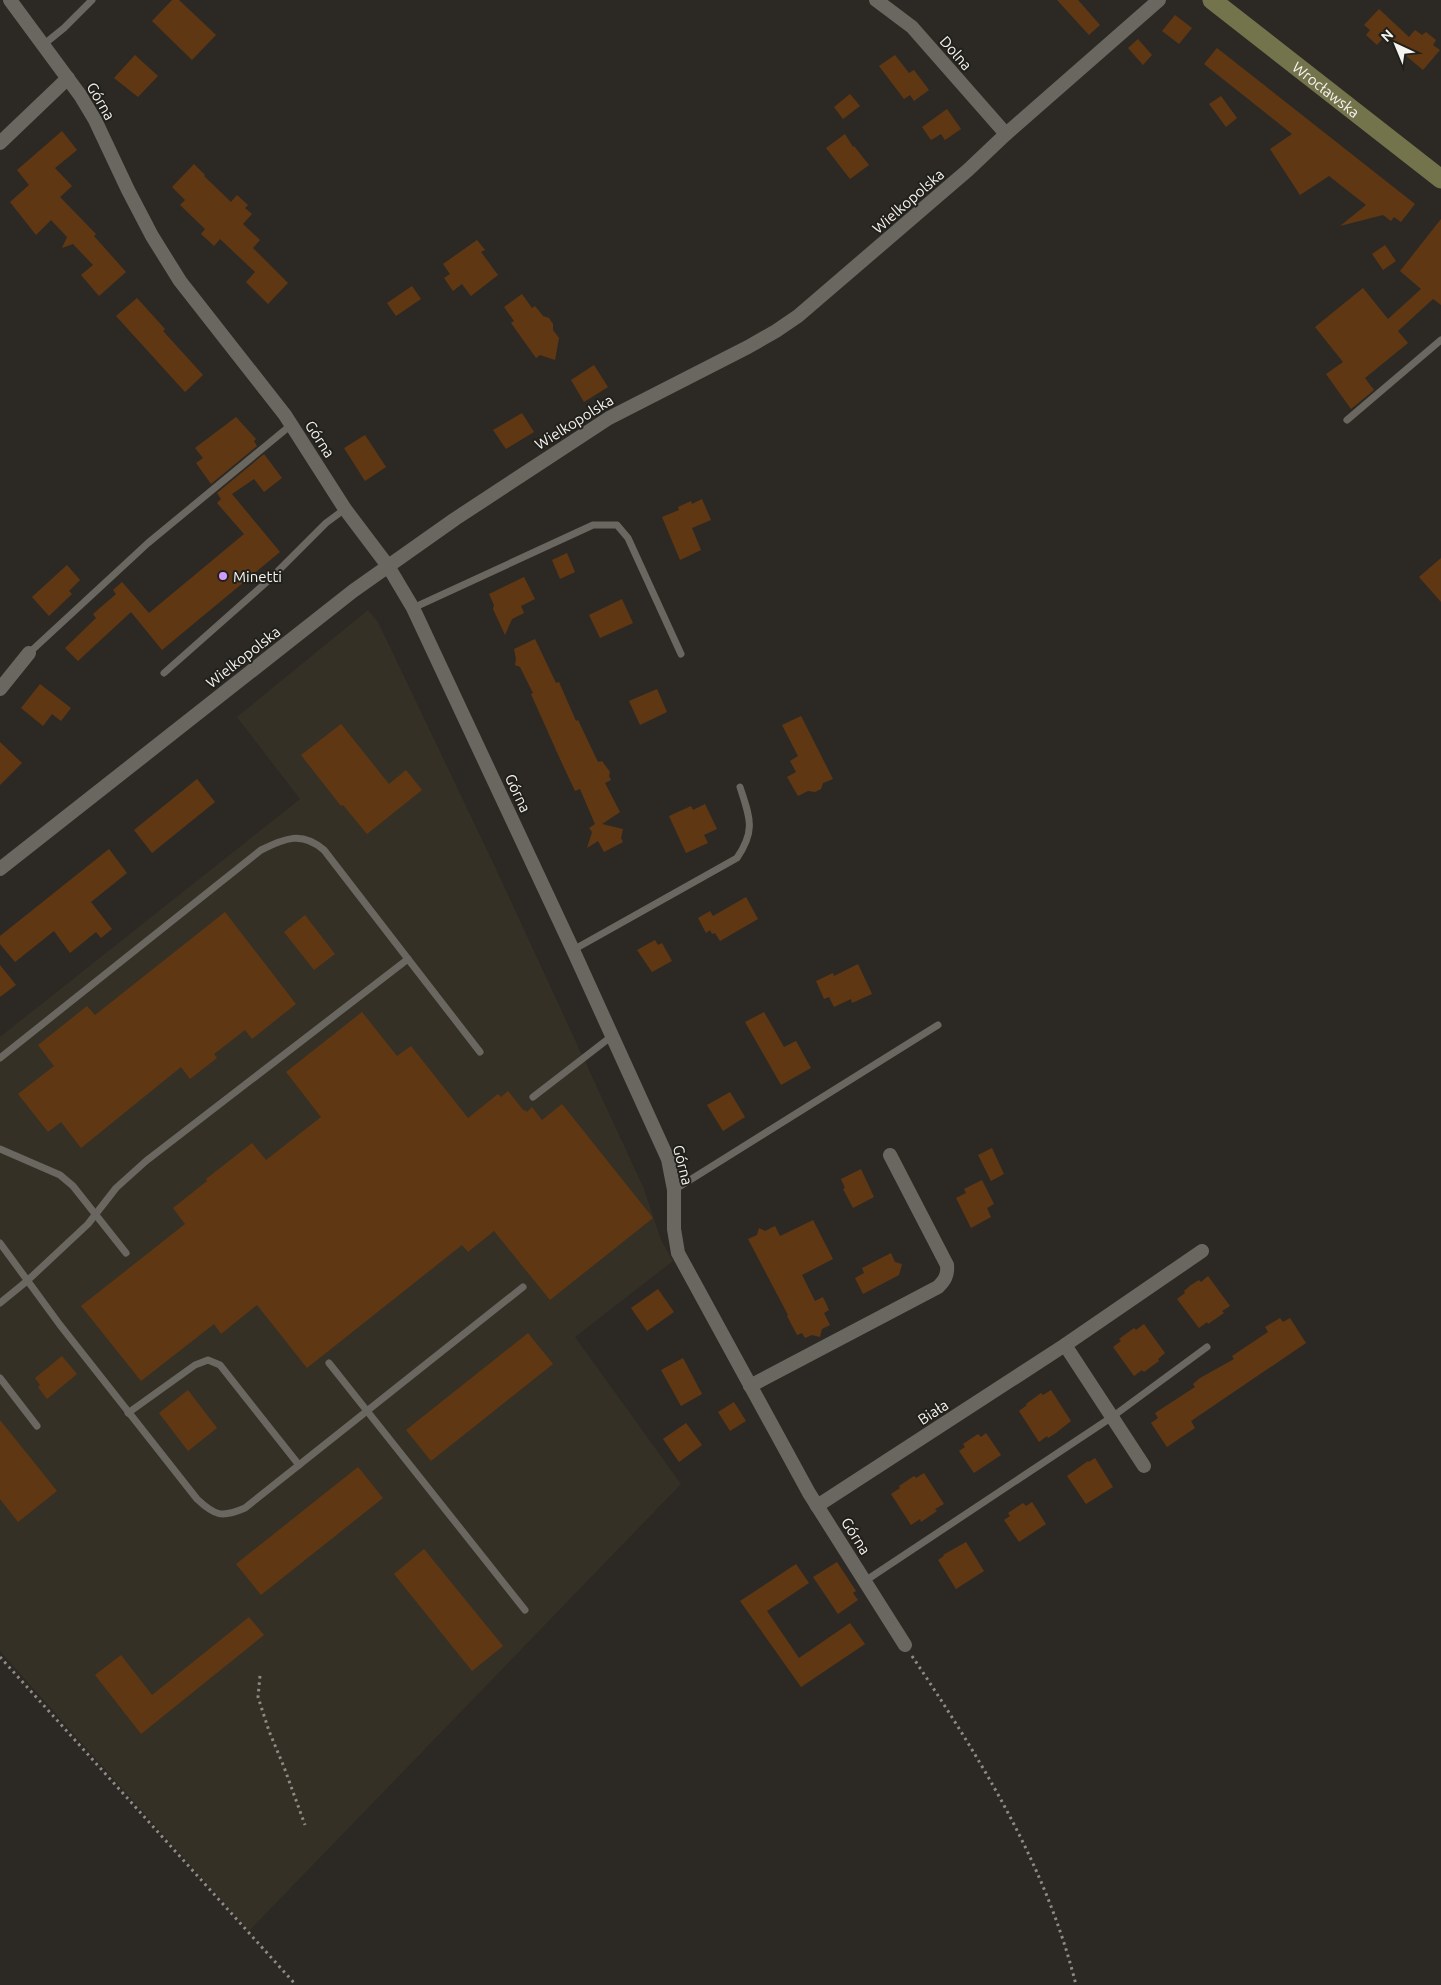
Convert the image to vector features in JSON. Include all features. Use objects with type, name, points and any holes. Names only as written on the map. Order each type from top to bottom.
[{"type":"street","name":"Górna","points":[[10,0],[80,95],[95,120],[152,236],[175,273],[292,425],[345,509],[388,566],[413,608],[574,950],[668,1159],[674,1190],[674,1229],[678,1253],[817,1506],[905,1645]]},
{"type":"street","name":"Dolna","points":[[876,0],[912,27],[1006,134]]},
{"type":"street","name":"Wielkopolska","points":[[0,869],[337,604],[455,519],[609,418],[776,332],[827,292],[968,170],[1006,134],[1159,0]]},
{"type":"street","name":"Wrocławska","points":[[1212,0],[1441,179]]},
{"type":"street","points":[[0,143],[68,78]]},
{"type":"street","points":[[0,689],[30,654]]},
{"type":"street","points":[[750,1386],[938,1287],[944,1281],[948,1273],[947,1266],[890,1155]]},
{"type":"street","name":"Biała","points":[[817,1506],[1065,1345],[1202,1251]]},
{"type":"street","points":[[1065,1345],[1144,1466]]},
{"type":"lane","points":[[44,45],[92,0]]},
{"type":"lane","points":[[1347,420],[1441,340]]},
{"type":"lane","points":[[30,654],[148,543],[292,425]]},
{"type":"lane","points":[[164,673],[255,593],[326,523],[345,509]]},
{"type":"lane","points":[[413,608],[593,525],[617,525],[628,538],[681,654]]},
{"type":"lane","points":[[574,950],[736,858],[747,843],[750,829],[740,787]]},
{"type":"lane","points":[[0,1058],[261,850],[278,842],[294,838],[306,839],[316,843],[324,850],[480,1052]]},
{"type":"lane","points":[[0,1304],[88,1224],[116,1188],[146,1161],[408,959]]},
{"type":"lane","points":[[674,1190],[938,1025]]},
{"type":"lane","points":[[533,1098],[613,1036]]},
{"type":"lane","points":[[0,1149],[60,1175],[73,1186],[126,1253]]},
{"type":"lane","points":[[0,1243],[128,1414],[197,1499],[209,1510],[221,1515],[232,1514],[245,1508],[523,1287]]},
{"type":"lane","points":[[865,1581],[1112,1417],[1208,1347]]},
{"type":"lane","points":[[128,1414],[195,1365],[208,1360],[220,1365],[298,1465]]},
{"type":"lane","points":[[329,1363],[525,1610]]},
{"type":"lane","points":[[0,1378],[37,1426]]},
{"type":"path","points":[[905,1645],[961,1729],[1024,1841],[1047,1894],[1076,1985]]},
{"type":"path","points":[[0,1657],[296,1985]]},
{"type":"path","points":[[260,1676],[258,1696],[269,1731],[305,1825]]},
{"type":"shaded area","points":[[368,610],[378,622],[496,869],[644,1189],[661,1240],[673,1261],[575,1337],[681,1484],[249,1931],[0,1651],[0,1037],[300,799],[237,717]]},
{"type":"building","points":[[172,0],[179,0],[216,35],[192,60],[152,21]]},
{"type":"building","points":[[1057,0],[1078,0],[1100,25],[1089,35]]},
{"type":"building","points":[[1379,9],[1409,37],[1415,30],[1422,35],[1426,32],[1436,40],[1433,45],[1440,50],[1423,70],[1384,37],[1377,45],[1366,35],[1370,30],[1364,25]]},
{"type":"building","points":[[1175,15],[1192,28],[1179,44],[1162,31]]},
{"type":"building","points":[[1138,39],[1152,55],[1143,65],[1128,48]]},
{"type":"building","points":[[1217,48],[1415,204],[1401,222],[1394,217],[1391,221],[1383,215],[1340,226],[1366,205],[1329,176],[1300,195],[1270,149],[1292,134],[1204,64]]},
{"type":"building","points":[[135,55],[158,76],[138,97],[114,78]]},
{"type":"building","points":[[895,55],[909,73],[914,70],[929,90],[914,101],[910,95],[904,99],[879,66]]},
{"type":"building","points":[[850,94],[860,106],[843,119],[834,107]]},
{"type":"building","points":[[1221,96],[1237,118],[1226,127],[1209,104]]},
{"type":"building","points":[[947,109],[961,129],[945,140],[941,134],[931,140],[922,127]]},
{"type":"building","points":[[62,131],[77,150],[55,168],[72,186],[60,197],[96,234],[94,236],[126,272],[99,296],[81,275],[93,265],[73,244],[62,248],[67,237],[51,220],[36,235],[10,202],[29,185],[17,170]]},
{"type":"building","points":[[845,134],[853,147],[869,165],[850,179],[826,148]]},
{"type":"building","points":[[194,164],[231,202],[237,195],[248,205],[245,208],[252,214],[243,224],[260,240],[253,248],[288,283],[268,304],[246,282],[255,272],[220,239],[214,246],[201,234],[205,229],[180,205],[185,200],[172,187]]},
{"type":"building","points":[[1441,219],[1441,305],[1433,299],[1398,331],[1408,343],[1365,378],[1374,390],[1351,409],[1326,374],[1343,362],[1315,327],[1363,288],[1388,319],[1421,289],[1400,271]]},
{"type":"building","points":[[477,240],[485,250],[481,252],[498,275],[471,296],[462,284],[453,291],[444,278],[450,274],[443,264]]},
{"type":"building","points":[[1385,245],[1396,261],[1383,270],[1372,254]]},
{"type":"building","points":[[412,286],[421,299],[396,316],[387,303]]},
{"type":"building","points":[[522,294],[532,308],[535,306],[553,324],[553,330],[559,338],[555,360],[540,355],[536,358],[511,323],[514,321],[504,307]]},
{"type":"building","points":[[137,298],[165,329],[163,331],[203,375],[185,392],[116,316]]},
{"type":"building","points":[[594,365],[608,387],[584,402],[571,380]]},
{"type":"building","points":[[522,413],[534,432],[506,449],[493,430]]},
{"type":"building","points":[[236,417],[256,439],[254,441],[257,446],[211,484],[196,463],[203,458],[195,448]]},
{"type":"building","points":[[365,435],[386,467],[365,481],[344,448]]},
{"type":"building","points":[[264,454],[282,478],[264,492],[254,479],[232,494],[280,552],[162,650],[131,612],[78,661],[65,648],[96,618],[93,614],[116,594],[113,590],[122,582],[149,613],[244,534],[217,503],[221,499],[217,493]]},
{"type":"building","points":[[702,499],[711,520],[692,528],[701,550],[680,560],[662,517],[679,510],[678,507],[691,501],[692,504]]},
{"type":"building","points":[[567,553],[575,572],[560,579],[552,560]]},
{"type":"building","points":[[1441,558],[1441,602],[1419,577]]},
{"type":"building","points":[[67,565],[80,580],[69,591],[72,594],[49,616],[32,597]]},
{"type":"building","points":[[524,577],[535,599],[521,606],[524,613],[512,619],[505,635],[493,609],[494,605],[489,594]]},
{"type":"building","points":[[622,599],[633,623],[600,638],[589,615]]},
{"type":"building","points":[[535,639],[556,683],[559,682],[576,721],[578,720],[598,762],[602,761],[610,772],[611,780],[605,783],[620,812],[602,824],[623,829],[621,838],[623,842],[604,852],[598,841],[587,848],[592,832],[589,828],[595,824],[580,789],[575,791],[520,667],[515,665],[514,649]]},
{"type":"building","points":[[40,684],[71,708],[61,721],[52,714],[43,726],[21,708]]},
{"type":"building","points":[[657,689],[667,712],[640,725],[629,701]]},
{"type":"building","points":[[801,716],[833,779],[823,783],[821,789],[815,792],[808,791],[798,796],[787,777],[796,772],[790,761],[798,756],[782,725]]},
{"type":"building","points":[[341,724],[389,784],[406,770],[422,790],[367,834],[343,805],[341,806],[301,755]]},
{"type":"building","points":[[0,742],[22,763],[0,785]]},
{"type":"building","points":[[197,779],[215,802],[152,853],[134,830]]},
{"type":"building","points":[[705,804],[717,829],[704,835],[708,843],[686,853],[669,816],[691,806],[693,810]]},
{"type":"building","points":[[109,849],[127,873],[91,902],[112,929],[101,938],[96,932],[70,953],[54,931],[15,962],[0,944],[0,936]]},
{"type":"building","points":[[746,897],[758,919],[720,941],[715,933],[712,934],[710,930],[706,933],[698,918],[710,911],[713,916]]},
{"type":"building","points":[[225,912],[296,1004],[252,1039],[245,1030],[214,1054],[217,1058],[190,1079],[181,1067],[81,1148],[61,1122],[48,1132],[18,1094],[54,1066],[38,1045],[87,1006],[95,1015]]},
{"type":"building","points":[[305,915],[335,954],[314,970],[284,932]]},
{"type":"building","points":[[655,940],[658,945],[662,943],[672,961],[652,972],[637,950]]},
{"type":"building","points":[[858,964],[872,994],[852,1003],[851,999],[834,1007],[829,997],[824,999],[816,981],[833,973],[834,976]]},
{"type":"building","points":[[0,965],[16,985],[0,997]]},
{"type":"building","points":[[362,1012],[397,1056],[411,1046],[468,1118],[498,1094],[501,1097],[508,1091],[524,1111],[527,1112],[532,1107],[542,1120],[562,1104],[653,1218],[550,1300],[494,1231],[468,1252],[462,1245],[307,1368],[257,1305],[221,1334],[214,1324],[141,1381],[81,1306],[185,1224],[173,1208],[207,1181],[206,1179],[252,1143],[266,1160],[321,1117],[286,1072]]},
{"type":"building","points":[[764,1012],[784,1047],[796,1041],[811,1068],[781,1085],[745,1022]]},
{"type":"building","points":[[730,1092],[745,1117],[723,1131],[707,1105]]},
{"type":"building","points":[[992,1148],[1004,1174],[991,1181],[978,1155]]},
{"type":"building","points":[[861,1169],[874,1197],[853,1208],[843,1189],[845,1188],[841,1179]]},
{"type":"building","points":[[982,1180],[994,1204],[987,1208],[991,1217],[971,1228],[956,1198],[966,1193],[964,1189]]},
{"type":"building","points":[[813,1220],[833,1259],[802,1275],[815,1301],[823,1297],[829,1310],[824,1313],[830,1325],[822,1329],[820,1337],[812,1335],[805,1338],[802,1333],[797,1335],[748,1239],[757,1235],[759,1228],[765,1231],[775,1226],[780,1236]]},
{"type":"building","points":[[891,1253],[895,1262],[902,1264],[899,1275],[863,1294],[855,1278],[864,1273],[862,1268]]},
{"type":"building","points":[[1208,1276],[1230,1306],[1222,1311],[1224,1313],[1199,1328],[1177,1299],[1191,1285],[1199,1280],[1201,1282]]},
{"type":"building","points":[[658,1289],[674,1312],[647,1331],[631,1308]]},
{"type":"building","points":[[1280,1318],[1283,1322],[1290,1318],[1306,1343],[1191,1421],[1195,1428],[1167,1447],[1151,1423],[1158,1418],[1155,1413],[1195,1387],[1193,1384],[1200,1378],[1234,1359],[1232,1356],[1268,1332],[1265,1327]]},
{"type":"building","points":[[1144,1324],[1165,1353],[1158,1359],[1159,1361],[1144,1372],[1142,1370],[1134,1376],[1113,1347],[1121,1341],[1119,1339],[1134,1328],[1136,1330]]},
{"type":"building","points":[[528,1333],[553,1364],[431,1461],[406,1430]]},
{"type":"building","points":[[62,1356],[77,1374],[47,1399],[38,1387],[40,1385],[35,1378]]},
{"type":"building","points":[[683,1358],[702,1394],[681,1406],[661,1370]]},
{"type":"building","points":[[188,1390],[217,1428],[188,1451],[159,1413]]},
{"type":"building","points":[[1051,1390],[1071,1421],[1056,1433],[1048,1438],[1047,1436],[1039,1442],[1019,1411],[1041,1393],[1043,1395]]},
{"type":"building","points":[[734,1402],[746,1421],[730,1431],[718,1412]]},
{"type":"building","points":[[0,1420],[57,1491],[18,1522],[0,1499]]},
{"type":"building","points":[[686,1423],[702,1445],[679,1462],[663,1439]]},
{"type":"building","points":[[986,1433],[1001,1455],[974,1473],[959,1451],[965,1447],[963,1444],[978,1434],[981,1437]]},
{"type":"building","points":[[1095,1458],[1113,1487],[1086,1504],[1067,1476]]},
{"type":"building","points":[[358,1467],[383,1498],[261,1595],[236,1564]]},
{"type":"building","points":[[924,1473],[944,1504],[935,1509],[937,1511],[921,1522],[920,1519],[911,1525],[891,1494],[914,1476],[916,1478]]},
{"type":"building","points":[[1032,1502],[1046,1524],[1019,1542],[1004,1520],[1010,1516],[1008,1513],[1023,1503],[1026,1506]]},
{"type":"building","points":[[966,1542],[984,1571],[956,1589],[938,1560],[943,1555]]},
{"type":"building","points":[[424,1549],[503,1646],[472,1671],[394,1574]]},
{"type":"building","points":[[837,1562],[856,1591],[853,1593],[858,1600],[838,1614],[813,1577]]},
{"type":"building","points":[[796,1564],[809,1583],[767,1611],[799,1658],[850,1623],[865,1644],[801,1687],[740,1601]]},
{"type":"building","points":[[249,1617],[264,1635],[141,1734],[95,1675],[121,1655],[152,1695]]},
{"type":"place","name":"Minetti","points":[[223,576]]}]
